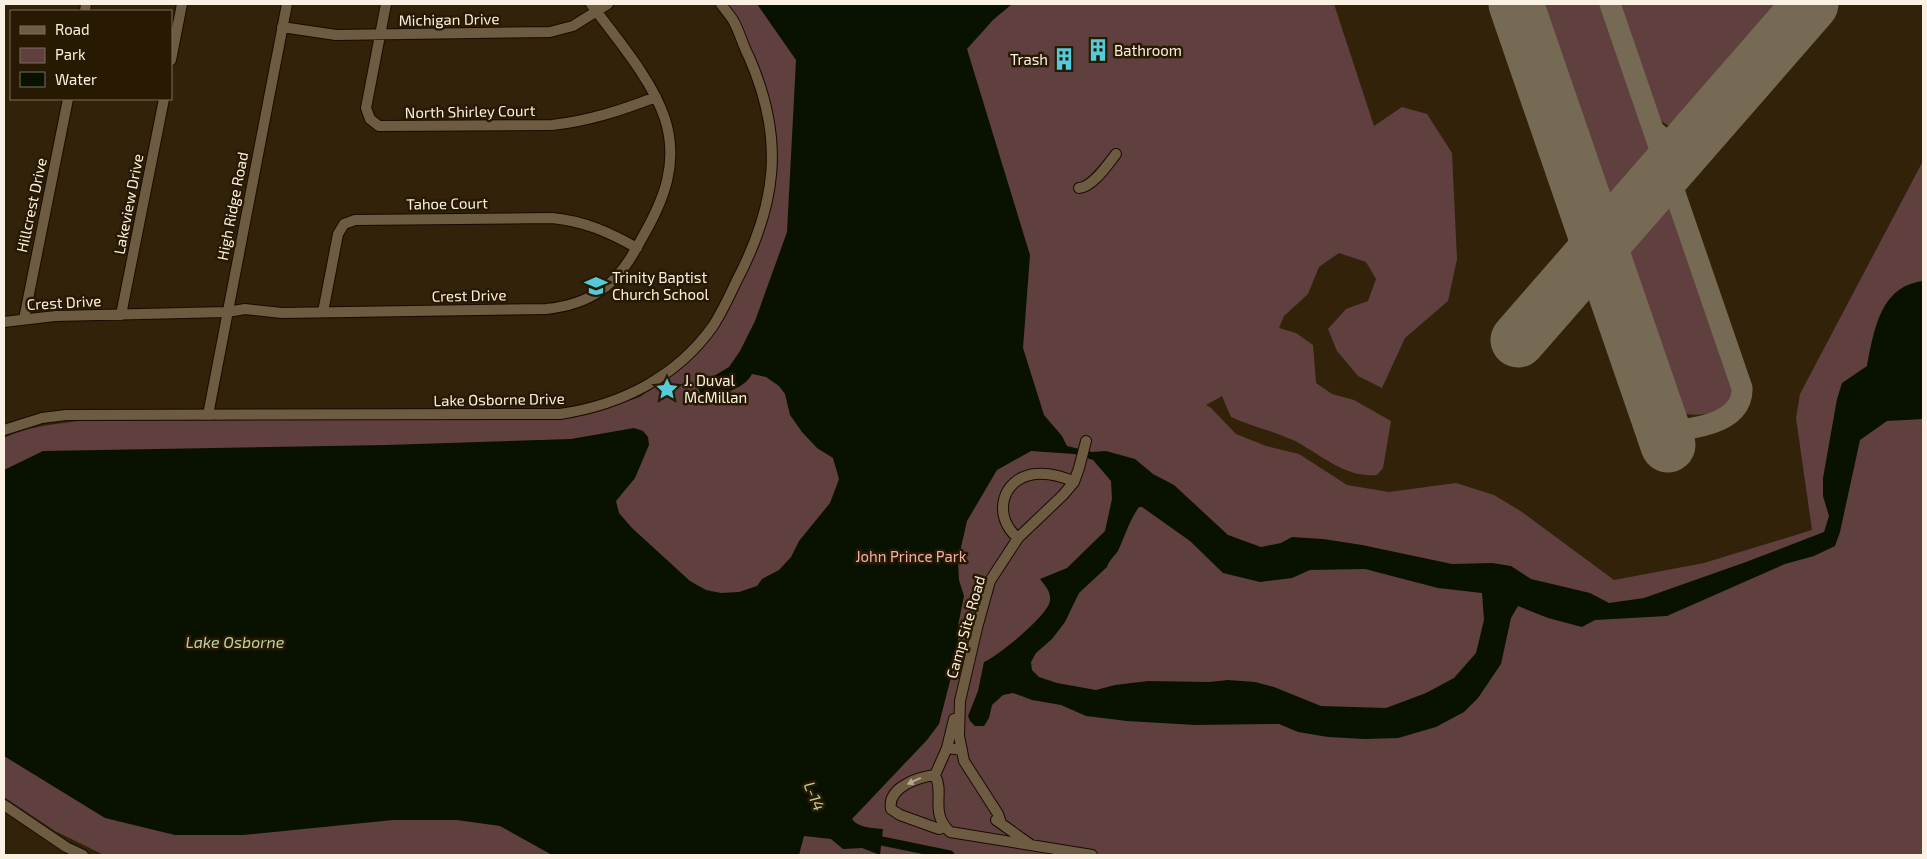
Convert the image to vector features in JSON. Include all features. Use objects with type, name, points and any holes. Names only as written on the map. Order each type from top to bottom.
[{"type":"street","points":[[172,55],[182,4]]},
{"type":"street","name":"High Ridge Road","points":[[208,415],[287,4]]},
{"type":"street","points":[[380,34],[386,4]]},
{"type":"street","name":"Michigan Drive","points":[[282,27],[336,35],[550,32],[573,26],[594,8],[608,4]]},
{"type":"street","name":"Lake Osborne Drive","points":[[4,430],[42,418],[66,416],[560,414],[582,411],[618,400],[645,387],[664,375],[697,345],[720,315],[756,240],[768,203],[772,180],[773,155],[762,87],[734,22],[721,4]]},
{"type":"street","name":"Crest Drive","points":[[4,322],[24,318],[55,316],[227,312],[245,309],[282,313],[546,310],[574,304],[599,292],[620,272],[636,248],[662,200],[670,166],[668,131],[656,97],[649,84],[594,8]]},
{"type":"street","name":"North Shirley Court","points":[[380,34],[366,108],[370,119],[379,126],[552,125],[611,114],[656,97]]},
{"type":"street","name":"Hillcrest Drive","points":[[24,318],[68,100]]},
{"type":"street","name":"Lakeview Drive","points":[[121,315],[164,100]]},
{"type":"street","points":[[1078,188],[1092,181],[1116,154]]},
{"type":"street","name":"Tahoe Court","points":[[323,312],[338,234],[344,224],[354,220],[552,218],[571,220],[596,227],[636,248]]},
{"type":"street","name":"Camp Site Road","points":[[1086,441],[1074,482],[1018,538],[990,581],[960,701],[959,736],[964,770],[970,784],[992,815],[1003,825],[1031,845],[1092,855]]},
{"type":"street","points":[[1018,538],[1006,525],[1002,514],[1002,502],[1012,486],[1022,478],[1035,474],[1051,475],[1074,482]]},
{"type":"street","points":[[935,775],[947,748],[960,701]]},
{"type":"street","points":[[947,748],[962,750]]},
{"type":"street","points":[[935,775],[922,777],[907,784],[895,794],[890,805],[895,812],[912,820],[939,829],[944,828]]},
{"type":"street","points":[[935,775],[938,780],[939,815],[944,828],[958,835],[1031,845]]},
{"type":"street","points":[[4,805],[66,851],[83,855]]},
{"type":"street","points":[[984,838],[986,836],[1000,837],[1003,825]]},
{"type":"green space","name":"John Prince Park","points":[[721,4],[1334,4],[1374,126],[1402,107],[1427,114],[1452,153],[1457,259],[1448,301],[1405,338],[1382,388],[1358,376],[1337,351],[1328,329],[1346,309],[1368,301],[1376,279],[1366,262],[1339,253],[1319,267],[1308,294],[1284,316],[1279,328],[1296,333],[1313,345],[1316,383],[1332,394],[1354,400],[1391,421],[1383,468],[1377,475],[1365,475],[1343,469],[1293,440],[1231,417],[1222,396],[1206,405],[1236,434],[1266,446],[1299,454],[1347,485],[1389,492],[1456,483],[1494,495],[1522,512],[1614,580],[1704,563],[1812,530],[1796,418],[1800,394],[1923,161],[1923,855],[104,855],[55,831],[4,797],[4,438],[31,429],[79,421],[475,419],[601,410],[640,397],[667,377],[715,325],[740,283],[762,236],[775,175],[776,143],[772,114],[762,73]]},
{"type":"green space","points":[[1538,4],[1601,4],[1651,148],[1650,160],[1611,212]]},
{"type":"green space","points":[[1617,4],[1792,4],[1686,126],[1674,127],[1667,125],[1657,117]]},
{"type":"green space","points":[[1668,201],[1733,386],[1731,398],[1727,403],[1715,411],[1700,415],[1686,414],[1680,411],[1670,398],[1619,245],[1657,203]]},
{"type":"water","name":"Lake Osborne","points":[[757,4],[1012,4],[993,20],[967,49],[1030,255],[1023,348],[1044,415],[1062,436],[1067,446],[1092,452],[1106,451],[1135,459],[1153,474],[1174,485],[1228,535],[1261,547],[1281,543],[1292,537],[1323,539],[1362,545],[1452,564],[1492,563],[1511,566],[1531,579],[1590,593],[1609,603],[1644,598],[1824,532],[1829,516],[1823,496],[1823,478],[1837,399],[1842,383],[1867,366],[1876,325],[1888,301],[1897,291],[1923,281],[1923,419],[1887,421],[1860,440],[1840,532],[1835,546],[1814,556],[1785,564],[1667,616],[1595,620],[1582,627],[1548,618],[1518,606],[1511,618],[1501,664],[1478,698],[1464,712],[1436,727],[1398,738],[1328,737],[1298,732],[1279,724],[1195,725],[1127,721],[1086,716],[1061,705],[1032,700],[1013,693],[1003,695],[992,705],[989,718],[984,726],[975,726],[968,716],[978,691],[984,662],[1011,643],[1042,615],[1048,606],[1050,594],[1040,579],[1067,568],[1105,531],[1112,499],[1111,481],[1093,460],[1074,454],[1031,451],[997,470],[967,521],[958,561],[959,580],[964,596],[958,626],[958,650],[939,724],[927,740],[852,819],[862,826],[883,829],[880,855],[862,848],[843,849],[831,839],[804,836],[799,855],[552,855],[500,826],[457,820],[393,820],[243,835],[175,835],[105,818],[4,756],[4,470],[43,451],[386,445],[571,439],[634,428],[643,431],[648,437],[649,445],[635,478],[616,501],[619,513],[632,528],[690,581],[706,590],[721,593],[739,592],[757,586],[762,579],[779,570],[791,557],[799,541],[830,503],[839,479],[833,458],[817,448],[802,432],[790,415],[785,394],[779,386],[766,377],[752,374],[749,379],[739,386],[711,398],[700,393],[698,387],[729,367],[740,351],[755,321],[787,232],[796,60]],"holes":[[[1139,507],[1142,507],[1190,541],[1223,573],[1260,582],[1292,578],[1310,570],[1365,569],[1438,588],[1482,593],[1484,620],[1476,653],[1454,678],[1426,693],[1386,708],[1321,706],[1274,687],[1255,682],[1228,680],[1209,682],[1148,681],[1115,685],[1096,690],[1057,683],[1039,677],[1032,670],[1031,662],[1036,653],[1052,639],[1065,622],[1079,593],[1107,567],[1118,551],[1136,512]]]},
{"type":"waterway","name":"L-14","points":[[872,839],[950,855]]},
{"type":"taxiway","points":[[1610,4],[1742,388],[1740,400],[1734,410],[1725,417],[1713,423],[1687,429],[1663,431]]},
{"type":"taxiway","points":[[1653,129],[1663,138],[1674,141],[1680,141],[1698,133]]},
{"type":"runway","points":[[1516,4],[1668,445]]},
{"type":"runway","points":[[1518,340],[1811,4]]},
{"type":"place","name":"Bathroom","points":[[1098,50]]},
{"type":"place","name":"Trash","points":[[1064,59]]},
{"type":"place","name":"Trinity Baptist Church School","points":[[596,286]]},
{"type":"place","name":"J. Duval McMillan","points":[[667,389]]}]
